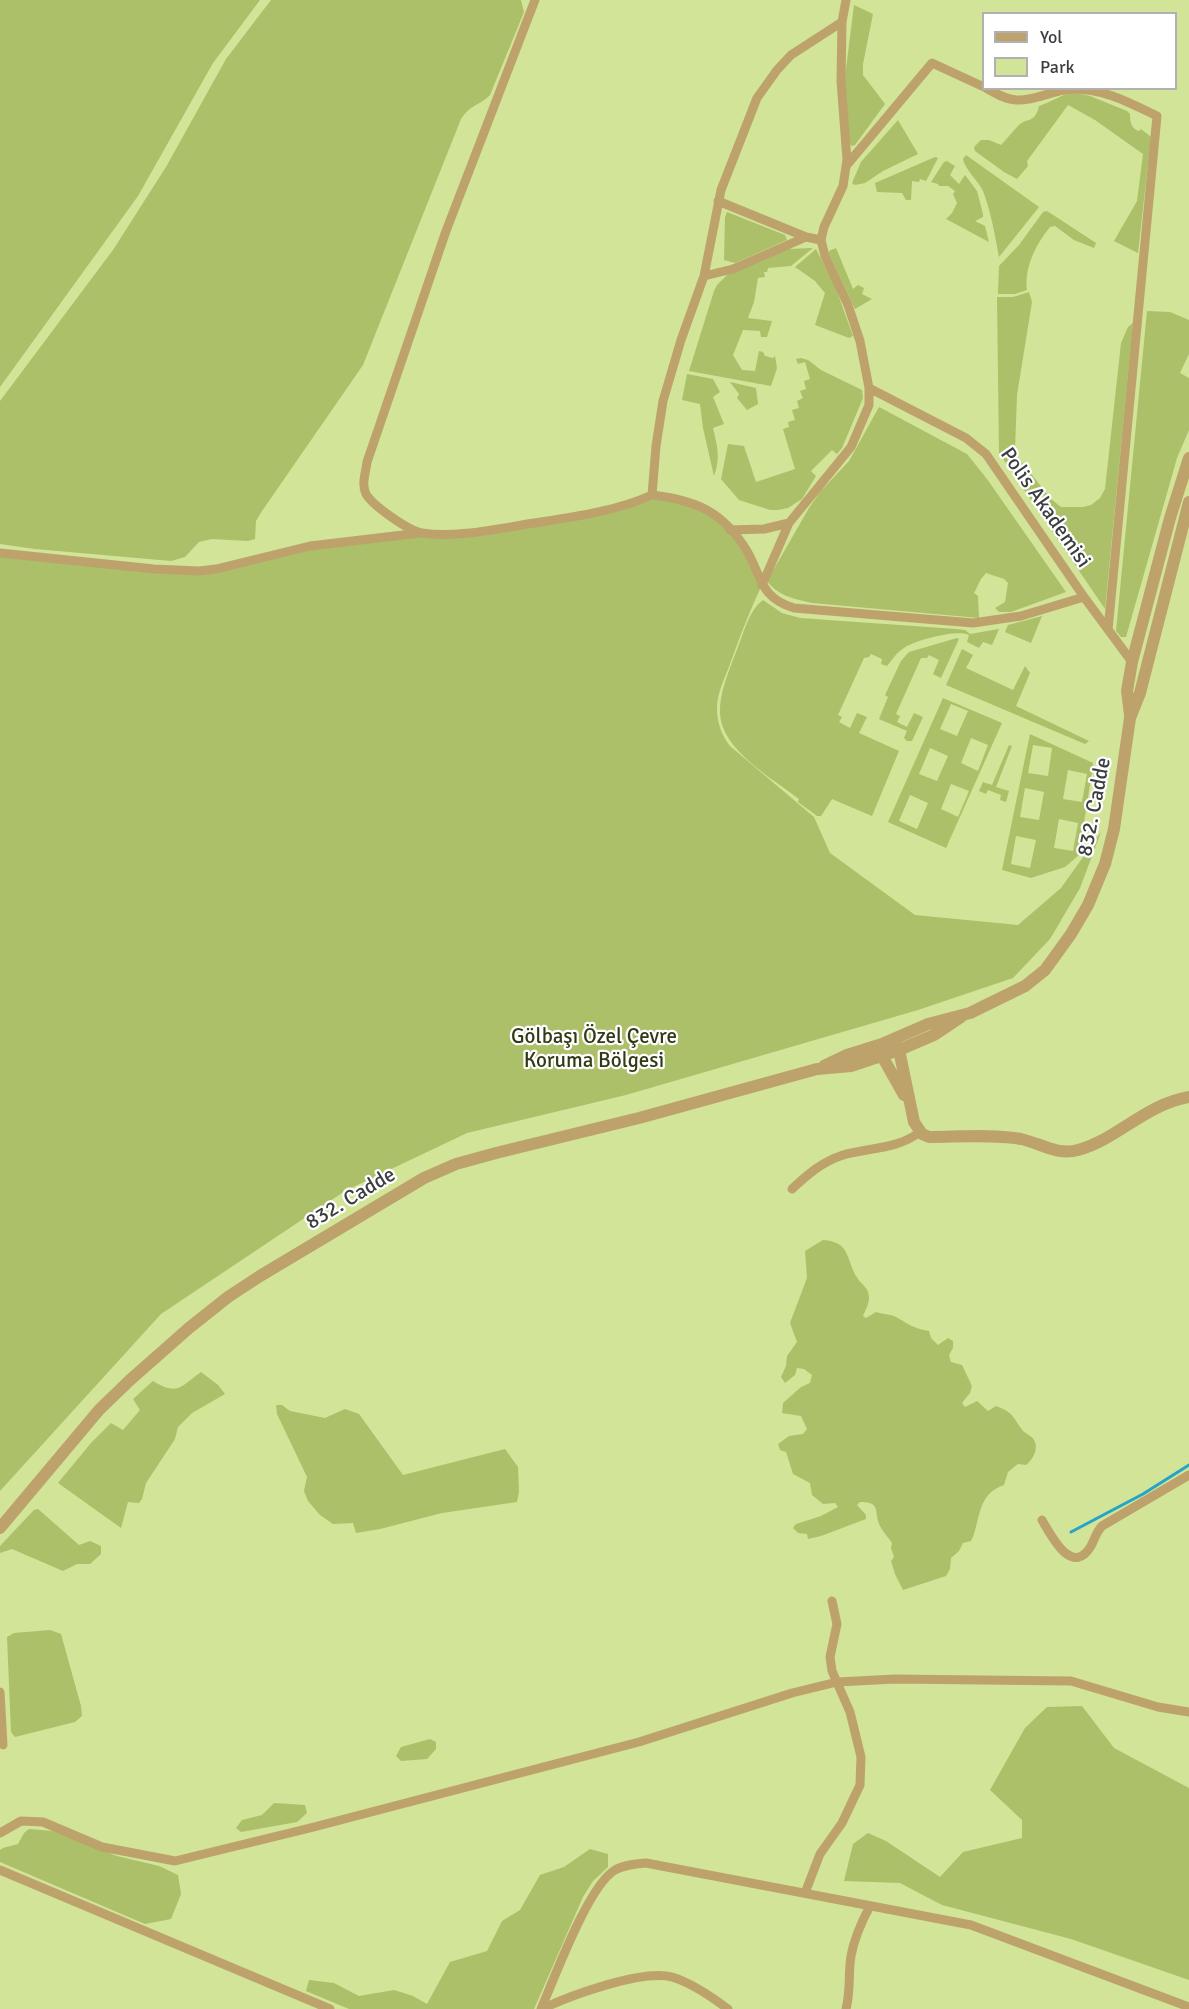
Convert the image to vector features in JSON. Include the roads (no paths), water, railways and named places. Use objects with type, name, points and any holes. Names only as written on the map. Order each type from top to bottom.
[{"type":"street","points":[[420,533],[389,514],[366,494],[364,485],[367,462],[446,231],[535,0]]},
{"type":"street","points":[[762,585],[789,523],[850,447],[868,405],[869,388],[865,362],[854,324],[825,256],[821,240],[824,227],[843,186],[846,166],[841,81],[842,22],[846,0]]},
{"type":"street","points":[[652,495],[663,401],[681,340],[704,276],[718,201],[757,98],[791,55],[842,22]]},
{"type":"street","points":[[846,166],[932,63],[982,87]]},
{"type":"street","points":[[990,90],[1017,100],[1056,91],[1090,91],[1119,98],[1157,116],[1108,630]]},
{"type":"street","points":[[718,201],[806,237],[821,240]]},
{"type":"street","points":[[704,276],[733,269],[806,237]]},
{"type":"street","name":"Polis Akademisi","points":[[869,388],[977,445],[995,466],[1084,597],[1132,662]]},
{"type":"street","name":"832. Cadde","points":[[1130,718],[1127,692],[1132,662],[1170,518],[1189,458]]},
{"type":"street","points":[[0,553],[154,569],[199,571],[310,546],[420,533],[482,531],[555,520],[621,506],[652,495],[678,498],[703,507],[730,530],[748,552],[762,585],[776,601],[784,605],[803,609],[966,624],[1013,618],[1084,597]]},
{"type":"street","name":"832. Cadde","points":[[0,1528],[99,1410],[189,1328],[228,1297],[260,1276],[424,1179],[456,1164],[639,1118],[817,1069],[847,1055],[889,1048],[934,1035],[961,1017],[1011,994],[1036,979],[1054,959],[1088,905],[1111,846],[1130,718],[1140,693],[1189,502]]},
{"type":"street","points":[[730,530],[764,529],[789,523]]},
{"type":"street","points":[[889,1048],[914,1122],[920,1132],[929,1137],[1021,1139],[1054,1150],[1075,1151],[1100,1141],[1153,1108],[1189,1097]]},
{"type":"street","points":[[889,1048],[909,1104]]},
{"type":"street","points":[[792,1189],[816,1167],[844,1155],[908,1141],[920,1132]]},
{"type":"street","points":[[1042,1520],[1063,1552],[1070,1557],[1076,1557],[1091,1547],[1102,1526],[1189,1475]]},
{"type":"street","points":[[805,1893],[820,1854],[842,1823],[860,1785],[861,1758],[850,1712],[832,1671],[830,1657],[837,1624],[832,1601]]},
{"type":"street","points":[[0,1833],[21,1821],[43,1822],[102,1847],[175,1861],[639,1742],[792,1693],[837,1682],[895,1678],[1071,1681],[1158,1707],[1189,1712]]},
{"type":"street","points":[[0,1692],[3,1745]]},
{"type":"street","points":[[542,2009],[591,1896],[614,1870],[628,1865],[646,1863],[971,1925],[1189,2007]]},
{"type":"street","points":[[0,1870],[330,2009]]},
{"type":"street","points":[[846,2009],[850,1985],[850,1957],[870,1906]]},
{"type":"street","points":[[542,2009],[568,1996],[634,1978],[661,1976],[685,1983],[714,1998],[728,2009]]},
{"type":"waterway","points":[[1071,1532],[1143,1494],[1189,1465]]},
{"type":"park label","name":"Gölbaşı Özel Çevre Koruma Bölgesi","points":[[594,1049]]}]
